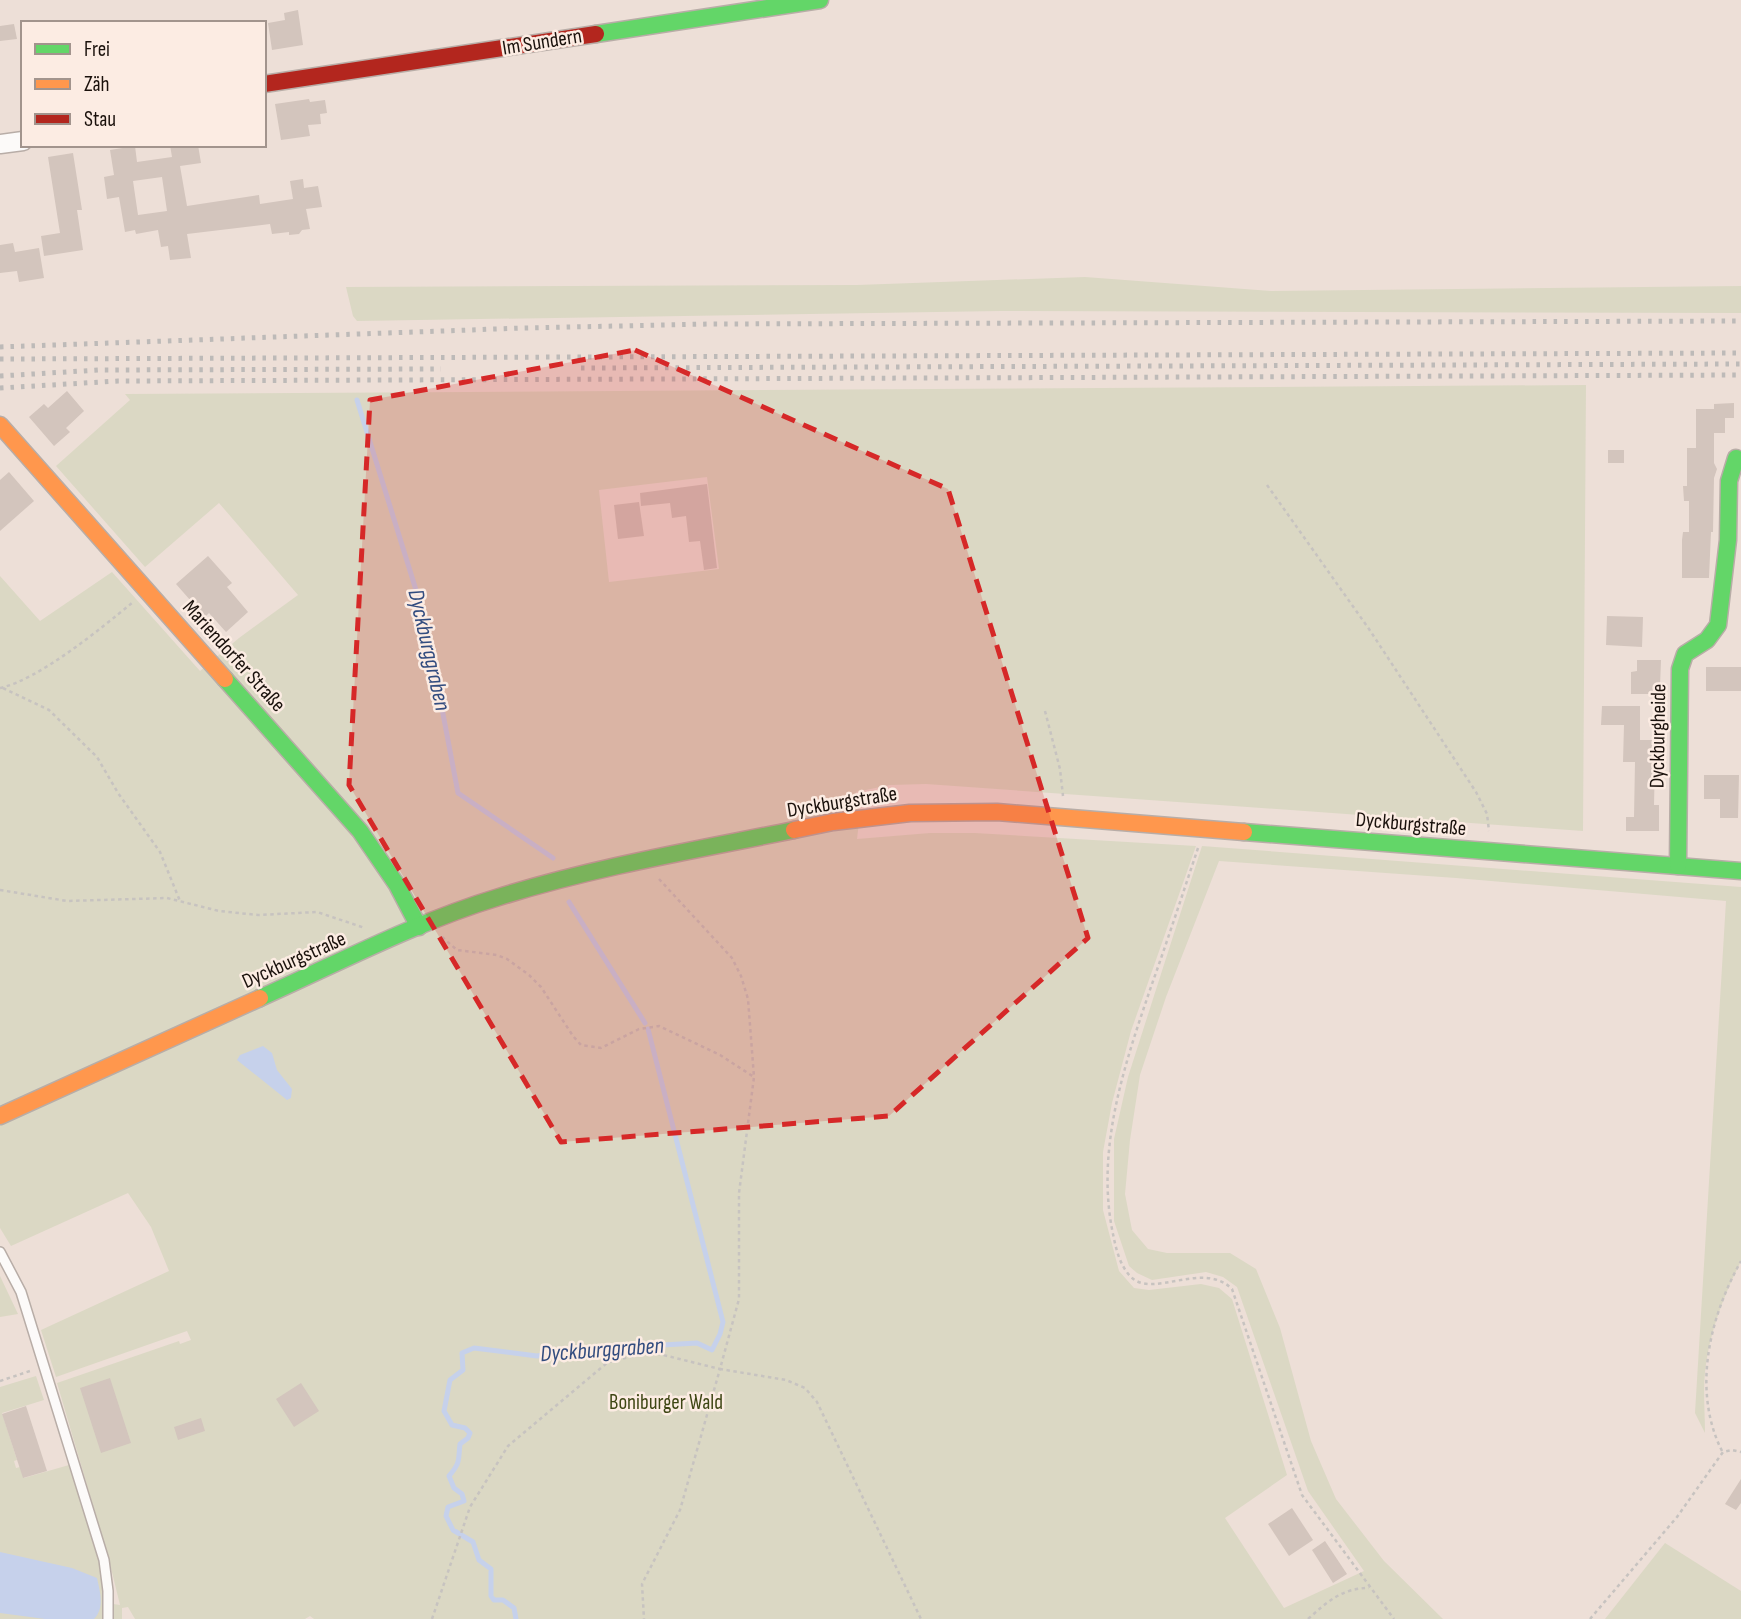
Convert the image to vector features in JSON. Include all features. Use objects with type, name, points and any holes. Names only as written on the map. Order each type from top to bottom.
[{"type":"street","name":"Im Sundern","points":[[266,84],[820,0]]},
{"type":"street","points":[[0,144],[21,141]]},
{"type":"street","name":"Mariendorfer Straße","points":[[0,425],[360,831],[397,885],[419,927]]},
{"type":"street","name":"Dyckburgheide","points":[[1678,866],[1680,669],[1685,654],[1706,640],[1718,625],[1728,540],[1729,481],[1736,458]]},
{"type":"street","name":"Dyckburgstraße","points":[[0,1116],[419,927],[499,897],[589,872],[822,824],[920,812],[1010,813],[1741,871]]},
{"type":"lane","points":[[0,1252],[21,1292],[104,1560],[108,1619]]},
{"type":"path","points":[[1267,485],[1399,672],[1476,792],[1487,814],[1489,836]]},
{"type":"path","points":[[1,688],[34,674],[93,635],[148,590]]},
{"type":"path","points":[[1,688],[49,710],[97,757],[124,802],[160,852],[180,901]]},
{"type":"path","points":[[1045,711],[1060,769],[1063,803]]},
{"type":"path","points":[[1201,839],[1130,1051],[1114,1112],[1108,1177],[1110,1219],[1117,1251],[1123,1267],[1136,1282],[1164,1283],[1210,1278],[1219,1279],[1232,1289],[1302,1495],[1394,1619]]},
{"type":"path","points":[[644,1619],[642,1584],[680,1510],[739,1299],[739,1193],[754,1077],[748,999],[741,976],[721,944],[652,871]]},
{"type":"path","points":[[0,890],[55,900],[159,898],[219,911],[258,915],[317,912],[369,931]]},
{"type":"path","points":[[439,931],[449,946],[457,950],[497,954],[529,975],[541,987],[581,1045],[600,1048],[639,1029],[659,1026],[720,1055],[754,1077]]},
{"type":"path","points":[[1723,1452],[1715,1437],[1708,1410],[1705,1371],[1726,1290],[1741,1261]]},
{"type":"path","points":[[432,1619],[470,1507],[508,1446],[608,1362],[651,1352],[720,1369],[786,1380],[805,1388],[817,1402],[921,1619]]},
{"type":"path","points":[[0,1381],[45,1367]]},
{"type":"path","points":[[1590,1619],[1677,1517],[1723,1452],[1741,1452]]},
{"type":"path","points":[[1308,1619],[1336,1595],[1356,1588],[1369,1588]]},
{"type":"highlighted area","points":[[635,350],[948,489],[1088,938],[889,1116],[561,1142],[349,785],[370,400]]},
{"type":"green space","points":[[1085,277],[1271,291],[1741,286],[1741,313],[1000,311],[357,321],[353,316],[346,287],[857,285]]},
{"type":"green space","name":"Boniburger Wald","points":[[1586,385],[1583,831],[926,784],[890,785],[856,792],[860,815],[857,839],[930,833],[975,833],[1196,846],[1131,1031],[1112,1103],[1103,1152],[1103,1210],[1119,1271],[1134,1288],[1149,1290],[1201,1284],[1219,1288],[1232,1299],[1287,1475],[1225,1518],[1284,1608],[1364,1571],[1308,1491],[1237,1287],[1223,1277],[1206,1272],[1152,1280],[1137,1273],[1129,1266],[1114,1221],[1114,1139],[1128,1077],[1202,846],[1741,887],[1741,1261],[1723,1301],[1707,1357],[1704,1380],[1705,1433],[1695,1413],[1726,901],[1219,861],[1166,997],[1140,1075],[1125,1194],[1132,1230],[1148,1249],[1167,1253],[1230,1253],[1256,1269],[1280,1328],[1311,1441],[1336,1499],[1384,1561],[1443,1619],[314,1619],[310,1616],[305,1619],[135,1619],[128,1607],[122,1608],[122,1619],[0,1619],[0,1387],[36,1376],[44,1400],[2,1413],[17,1460],[14,1461],[16,1468],[20,1467],[24,1478],[69,1465],[76,1476],[100,1560],[106,1603],[120,1605],[57,1383],[179,1341],[180,1344],[191,1340],[187,1331],[56,1377],[41,1330],[169,1271],[151,1227],[128,1193],[11,1246],[0,1228],[0,576],[40,621],[112,572],[200,671],[239,638],[298,595],[219,503],[145,567],[56,466],[130,400],[125,394]],"holes":[[[707,477],[719,569],[609,582],[599,490]]]},
{"type":"green space","points":[[0,1276],[18,1314],[0,1317]]},
{"type":"green space","points":[[1665,1543],[1741,1591],[1741,1619],[1605,1619]]},
{"type":"water","points":[[263,1046],[272,1053],[277,1070],[292,1089],[291,1098],[287,1100],[237,1060],[240,1055]]},
{"type":"water","points":[[0,1552],[72,1568],[97,1578],[101,1600],[97,1615],[94,1619],[45,1619],[0,1613]]},
{"type":"building","points":[[298,10],[303,45],[272,50],[268,23],[285,20],[284,13]]},
{"type":"building","points":[[14,24],[17,39],[0,41],[0,26]]},
{"type":"building","points":[[309,99],[310,102],[325,100],[327,113],[320,114],[321,124],[308,125],[310,136],[281,140],[275,104]]},
{"type":"building","points":[[135,147],[137,162],[172,157],[170,147],[198,147],[201,163],[180,166],[187,206],[259,195],[260,204],[293,199],[290,181],[303,179],[304,188],[318,186],[322,207],[306,209],[310,229],[302,230],[299,234],[272,234],[270,224],[187,234],[191,258],[170,260],[168,246],[161,247],[158,230],[136,234],[135,230],[125,232],[119,197],[107,199],[104,177],[114,175],[110,150]],"holes":[[[162,177],[167,211],[138,215],[133,181]]]},
{"type":"building","points":[[73,153],[82,210],[77,210],[83,250],[44,256],[41,236],[60,233],[48,157]]},
{"type":"building","points":[[13,243],[15,252],[39,248],[44,278],[19,282],[17,271],[0,273],[0,245]]},
{"type":"building","points":[[67,391],[84,411],[66,428],[70,432],[54,446],[29,417],[44,404],[48,408]]},
{"type":"building","points":[[1734,403],[1734,418],[1725,418],[1725,433],[1714,433],[1714,463],[1717,469],[1714,478],[1709,578],[1682,578],[1683,532],[1689,532],[1689,501],[1684,501],[1683,486],[1687,486],[1687,448],[1696,448],[1696,409],[1714,409],[1714,404]]},
{"type":"building","points":[[1608,450],[1624,450],[1624,463],[1608,463]]},
{"type":"building","points":[[9,472],[34,501],[0,531],[0,480]]},
{"type":"building","points":[[707,484],[717,568],[704,570],[700,541],[689,542],[686,516],[672,518],[670,503],[641,506],[640,493]]},
{"type":"building","points":[[639,502],[644,536],[618,539],[614,505]]},
{"type":"building","points":[[208,556],[232,583],[227,587],[248,612],[226,632],[209,613],[205,617],[176,584]]},
{"type":"building","points":[[1607,616],[1643,617],[1642,647],[1606,645]]},
{"type":"building","points":[[1637,660],[1661,660],[1660,686],[1655,686],[1654,694],[1631,694],[1631,672],[1637,671]]},
{"type":"building","points":[[1706,667],[1741,667],[1741,691],[1706,691]]},
{"type":"building","points":[[1602,706],[1640,706],[1640,740],[1659,740],[1659,762],[1655,761],[1654,805],[1659,805],[1659,831],[1626,831],[1626,817],[1634,817],[1635,762],[1623,762],[1624,725],[1601,725]]},
{"type":"building","points":[[1704,775],[1739,775],[1738,818],[1720,818],[1720,799],[1704,799]]},
{"type":"building","points":[[110,1378],[131,1443],[101,1453],[80,1388]]},
{"type":"building","points":[[301,1383],[319,1411],[294,1427],[276,1399]]},
{"type":"building","points":[[26,1406],[47,1471],[23,1478],[2,1414]]},
{"type":"building","points":[[201,1418],[205,1431],[178,1440],[174,1427]]},
{"type":"building","points":[[1741,1479],[1741,1503],[1736,1510],[1725,1504]]},
{"type":"building","points":[[1292,1508],[1313,1540],[1289,1556],[1268,1524]]},
{"type":"building","points":[[1325,1541],[1347,1574],[1333,1583],[1312,1550]]},
{"type":"waterway","name":"Dyckburggraben","points":[[357,400],[425,619],[458,793],[553,858]]},
{"type":"waterway","name":"Dyckburggraben","points":[[569,902],[645,1023]]},
{"type":"waterway","name":"Dyckburggraben","points":[[516,1619],[514,1608],[503,1600],[494,1600],[491,1596],[491,1569],[479,1560],[473,1542],[453,1530],[446,1516],[448,1507],[464,1501],[449,1476],[457,1464],[460,1444],[470,1433],[465,1428],[452,1425],[444,1411],[450,1380],[463,1370],[462,1353],[474,1348],[537,1356],[577,1350],[697,1343],[712,1350],[723,1322],[648,1029]]},
{"type":"railway","points":[[0,347],[710,324],[1741,321]]},
{"type":"railway","points":[[0,359],[1741,353]]},
{"type":"railway","points":[[581,368],[1741,364]]},
{"type":"railway","points":[[0,376],[99,370],[441,369]]},
{"type":"railway","points":[[0,388],[118,381],[1741,375]]},
{"type":"traffic: fast","points":[[596,34],[820,0]]},
{"type":"traffic: fast","points":[[1678,866],[1680,669],[1685,654],[1707,640],[1718,625],[1728,540],[1729,481],[1736,458]]},
{"type":"traffic: fast","points":[[225,679],[360,831],[397,885],[419,927]]},
{"type":"traffic: fast","points":[[260,998],[407,931],[499,897],[608,868],[794,830]]},
{"type":"traffic: fast","points":[[1244,832],[1741,871]]},
{"type":"traffic: slow","points":[[0,425],[225,679]]},
{"type":"traffic: slow","points":[[794,830],[833,822],[910,813],[997,812],[1244,832]]},
{"type":"traffic: slow","points":[[0,1116],[260,998]]},
{"type":"traffic: jam","points":[[266,84],[596,34]]}]
